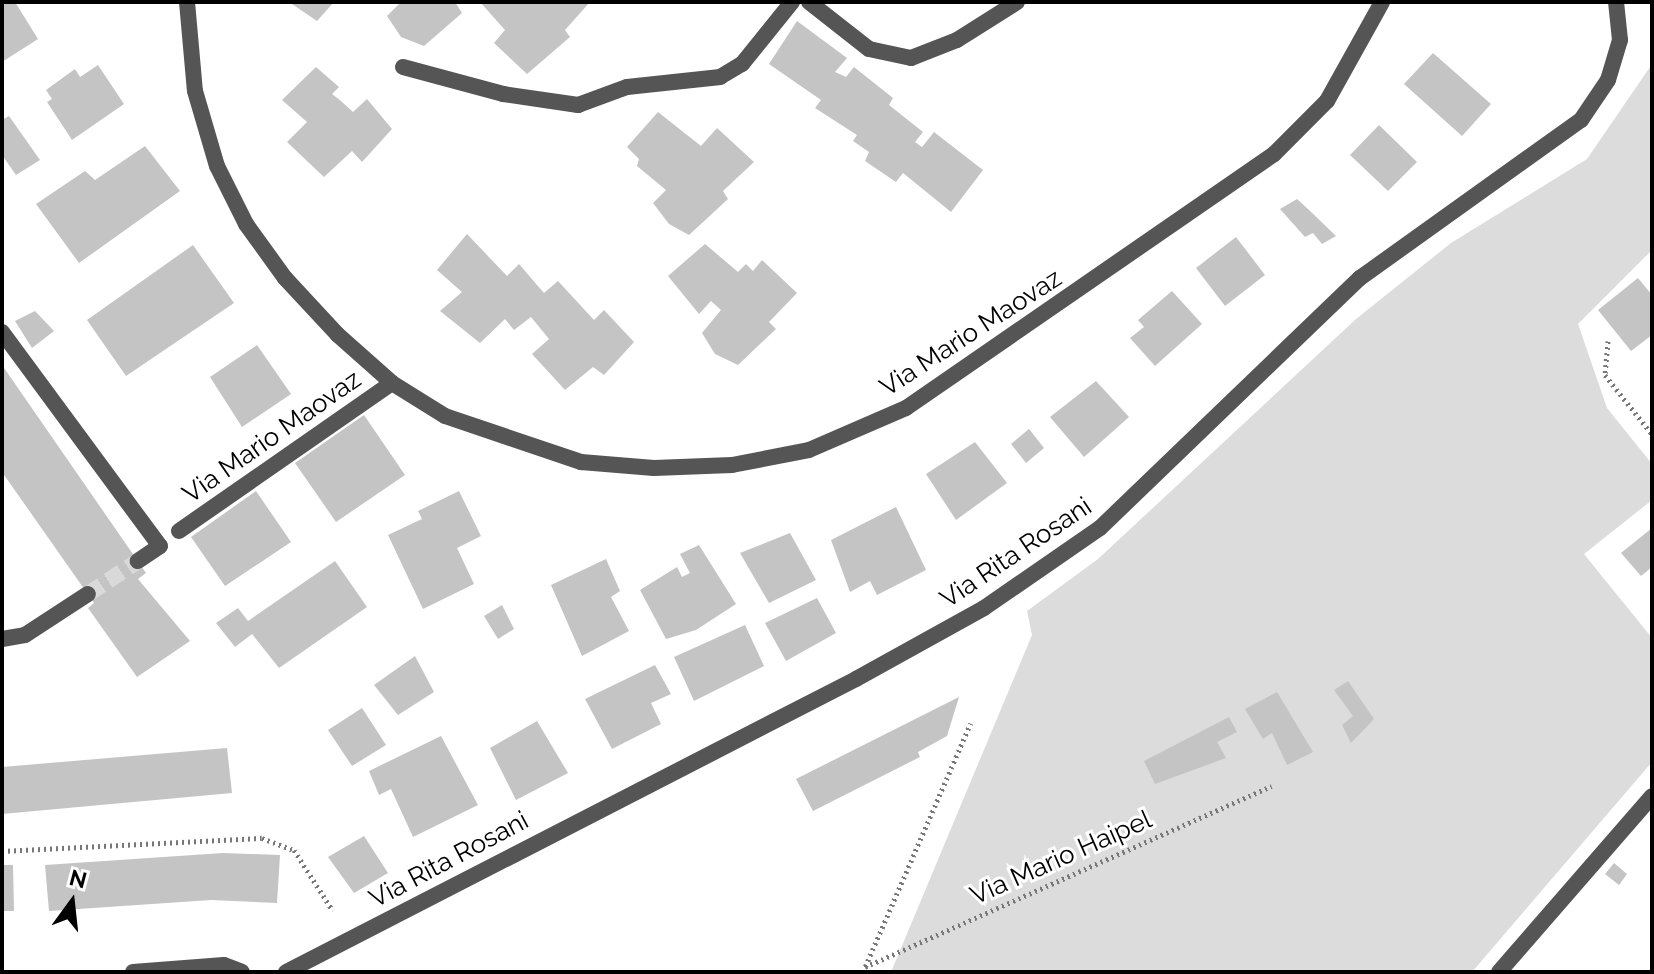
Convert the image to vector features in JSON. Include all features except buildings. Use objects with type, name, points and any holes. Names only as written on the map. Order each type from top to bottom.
[{"type":"street","name":"Via Mario Maovaz","points":[[187,2],[195,91],[217,166],[246,224],[285,278],[392,383],[445,416],[581,462],[732,465],[809,450],[906,408],[1274,154],[1327,101],[1382,2]]},
{"type":"street","points":[[403,67],[503,94],[578,105],[627,87],[720,77],[742,64],[792,2]]},
{"type":"street","points":[[809,2],[869,49],[911,58],[957,40],[1017,2]]},
{"type":"street","name":"Via Rita Rosani","points":[[286,972],[856,679],[984,608],[1100,528],[1360,278],[1581,120],[1608,80],[1620,40],[1616,2]]},
{"type":"street","points":[[2,332],[160,546],[138,561]]},
{"type":"street","name":"Via Mario Maovaz","points":[[179,531],[392,383]]},
{"type":"street","points":[[2,639],[25,635],[88,594]]},
{"type":"street","points":[[1499,972],[1652,796]]},
{"type":"street","points":[[133,972],[224,965],[242,972]]},
{"type":"path","points":[[1608,341],[1605,375],[1652,434]]},
{"type":"path","name":"Via Mario Haipel","points":[[864,969],[971,723]]},
{"type":"path","name":"Via Mario Haipel","points":[[864,969],[1272,786]]},
{"type":"path","points":[[2,851],[262,838],[294,850],[333,911]]},
{"type":"shaded area","points":[[1650,67],[1652,250],[1578,324],[1607,408],[1652,464],[1652,500],[1584,554],[1652,638],[1652,762],[1472,972],[891,972],[1032,635],[1027,611],[1098,559],[1356,319],[1451,243],[1587,159]]},
{"type":"tunnel","points":[[88,594],[138,561]]}]
